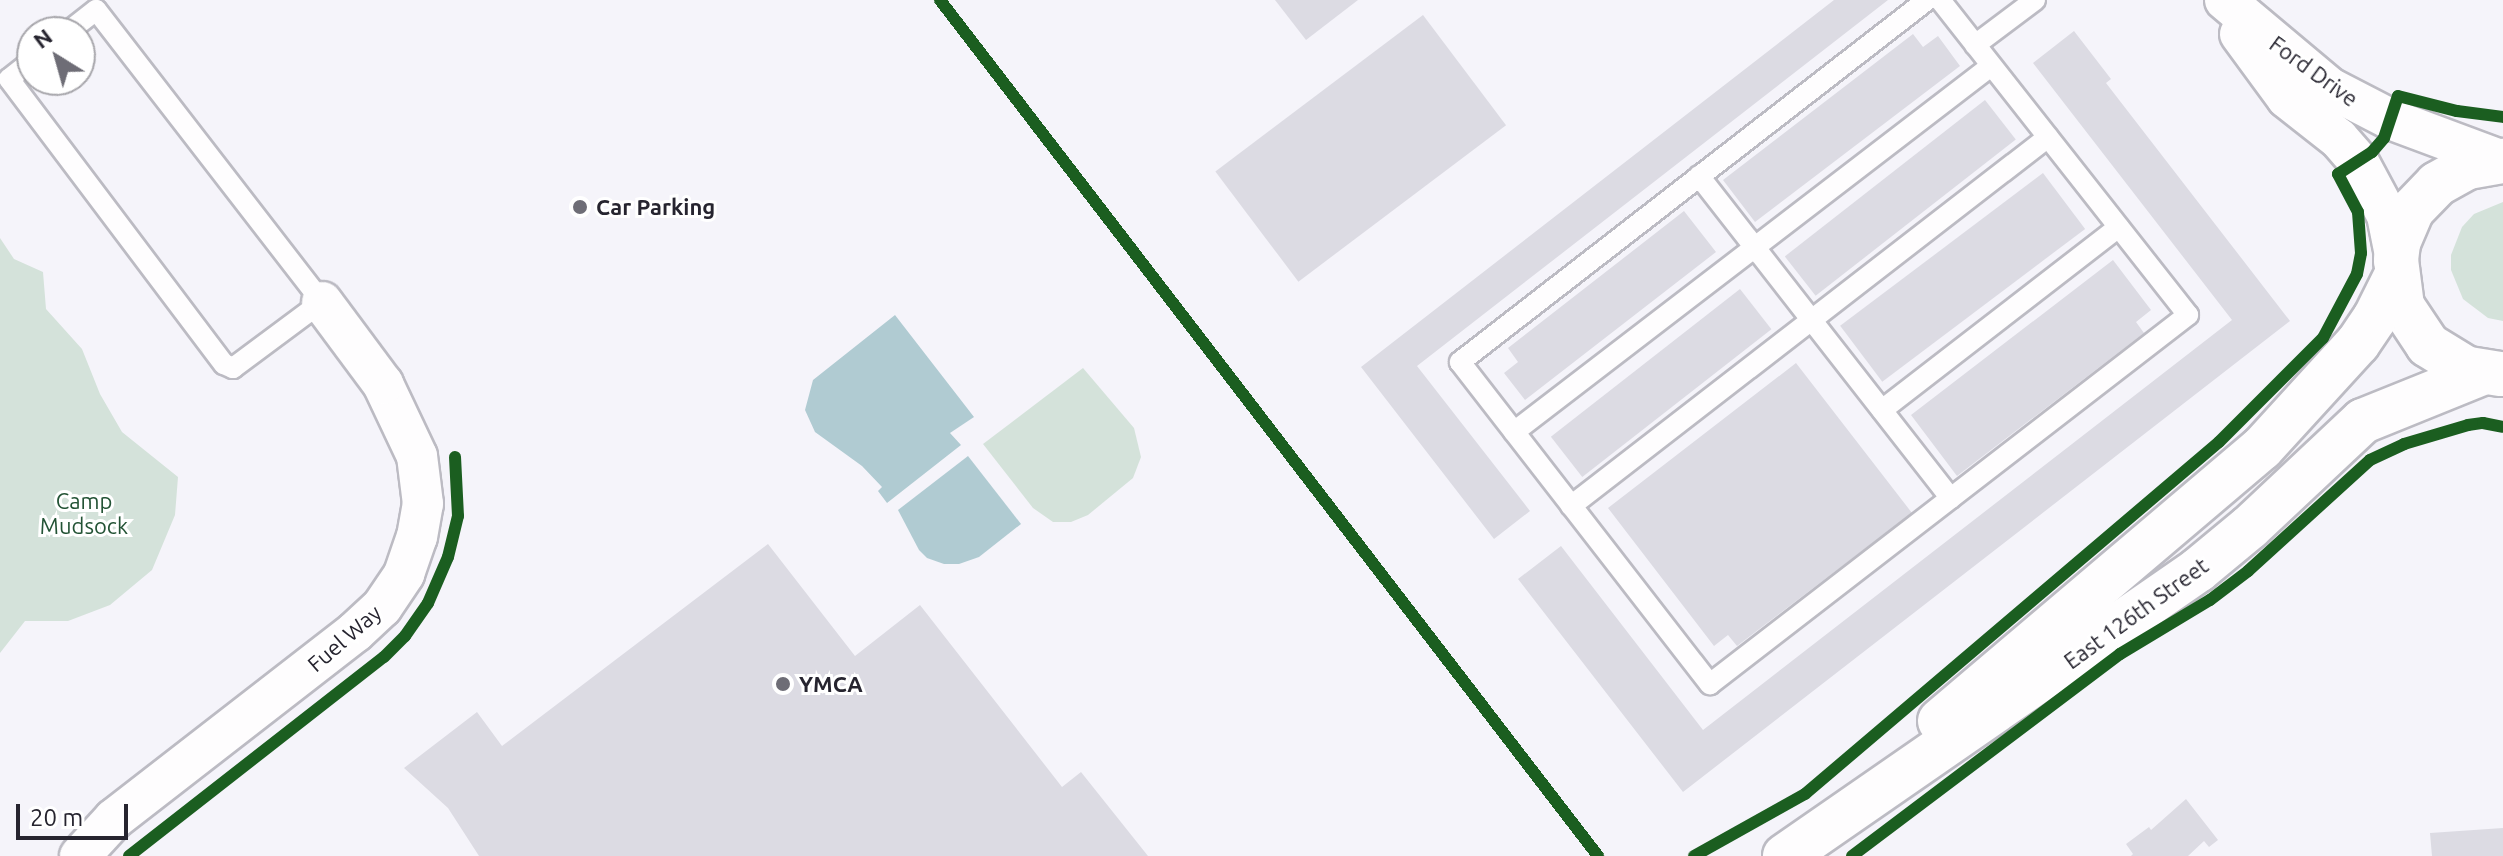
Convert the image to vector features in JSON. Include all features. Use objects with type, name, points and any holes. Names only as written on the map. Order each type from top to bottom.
[{"type":"main road","name":"East 126th Street","points":[[1784,856],[2262,448],[2358,343],[2375,318],[2396,268],[2404,226],[2430,190],[2468,167],[2503,161]]},
{"type":"main road","points":[[2396,268],[2402,306],[2428,345],[2453,363],[2496,375]]},
{"type":"main road","name":"East 126th Street","points":[[1784,856],[2198,570],[2250,527],[2363,421],[2496,375]]},
{"type":"street","name":"Ford Drive","points":[[2218,0],[2287,98],[2339,139],[2358,161],[2387,215],[2396,268]]},
{"type":"street","name":"Ford Drive","points":[[2225,0],[2330,88],[2390,119],[2503,161]]},
{"type":"street","name":"Fuel Way","points":[[80,856],[114,819],[355,632],[382,607],[404,574],[417,537],[423,504],[417,456],[383,384],[322,302]]},
{"type":"lane","points":[[1927,0],[1460,362],[1710,684],[2188,315],[1940,0]]},
{"type":"lane","points":[[1975,45],[2035,0]]},
{"type":"lane","points":[[4,80],[224,364],[233,368],[322,302],[96,10],[88,16]]},
{"type":"lane","points":[[1514,432],[1753,245],[1991,66]]},
{"type":"lane","points":[[1571,506],[2048,137]]},
{"type":"lane","points":[[1699,176],[1951,498]]},
{"type":"lane","points":[[1882,410],[2119,227]]},
{"type":"green space","points":[[2503,202],[2503,321],[2488,318],[2463,299],[2451,270],[2451,255],[2462,227],[2474,214]]},
{"type":"green space","name":"Camp Mudsock","points":[[0,238],[14,259],[43,272],[46,309],[82,349],[100,394],[122,432],[178,477],[175,515],[152,570],[110,605],[68,621],[25,621],[0,653]]},
{"type":"green space","points":[[1083,368],[1134,428],[1141,457],[1133,478],[1088,515],[1071,522],[1053,522],[1033,508],[983,444]]},
{"type":"water","points":[[895,315],[974,417],[950,433],[961,445],[887,503],[878,491],[882,487],[862,466],[815,432],[805,410],[813,380]]},
{"type":"water","points":[[968,456],[1021,524],[979,557],[959,564],[944,564],[927,558],[919,550],[898,510]]},
{"type":"building","points":[[1275,0],[1358,0],[1306,40]]},
{"type":"building","points":[[1834,0],[1888,0],[1417,366],[1530,511],[1494,539],[1361,367]]},
{"type":"building","points":[[1423,15],[1506,125],[1298,282],[1215,171]]},
{"type":"building","points":[[2074,31],[2111,79],[2106,83],[2290,321],[1683,792],[1518,579],[1561,546],[1703,730],[2232,320],[2033,63]]},
{"type":"building","points":[[1913,34],[1923,47],[1938,36],[1960,66],[1755,222],[1723,180]]},
{"type":"building","points":[[1985,100],[2016,139],[1816,296],[1785,256]]},
{"type":"building","points":[[2043,173],[2085,229],[1882,382],[1840,326]]},
{"type":"building","points":[[1684,211],[1716,252],[1525,400],[1504,373],[1518,362],[1508,348]]},
{"type":"building","points":[[2113,260],[2151,310],[2136,322],[2144,333],[1957,476],[1911,415]]},
{"type":"building","points":[[1740,289],[1771,329],[1582,477],[1551,437]]},
{"type":"building","points":[[1796,363],[1912,513],[1737,646],[1728,635],[1714,646],[1608,508]]},
{"type":"building","name":"YMCA","points":[[768,544],[855,656],[920,605],[1062,787],[1081,772],[1148,856],[479,856],[448,808],[404,768],[477,712],[502,746]]},
{"type":"building","points":[[2186,799],[2218,840],[2209,847],[2204,841],[2188,856],[2131,856],[2133,854],[2126,844],[2149,827],[2151,830]]},
{"type":"building","points":[[2503,828],[2503,856],[2432,856],[2430,833]]},
{"type":"cycle path","points":[[940,0],[1598,856]]},
{"type":"cycle path","points":[[1694,856],[1805,794],[2219,442],[2323,338],[2357,274],[2361,253],[2358,212],[2338,174],[2372,152],[2384,138],[2398,96],[2457,111],[2503,117]]},
{"type":"cycle path","points":[[1852,856],[2120,654],[2210,600],[2248,571],[2370,460],[2404,444],[2468,425],[2483,423],[2503,427]]},
{"type":"cycle path","points":[[129,856],[384,657],[405,636],[428,603],[448,557],[458,516],[455,457]]},
{"type":"place","name":"Car Parking","points":[[580,207]]},
{"type":"place","name":"YMCA","points":[[783,684]]}]
